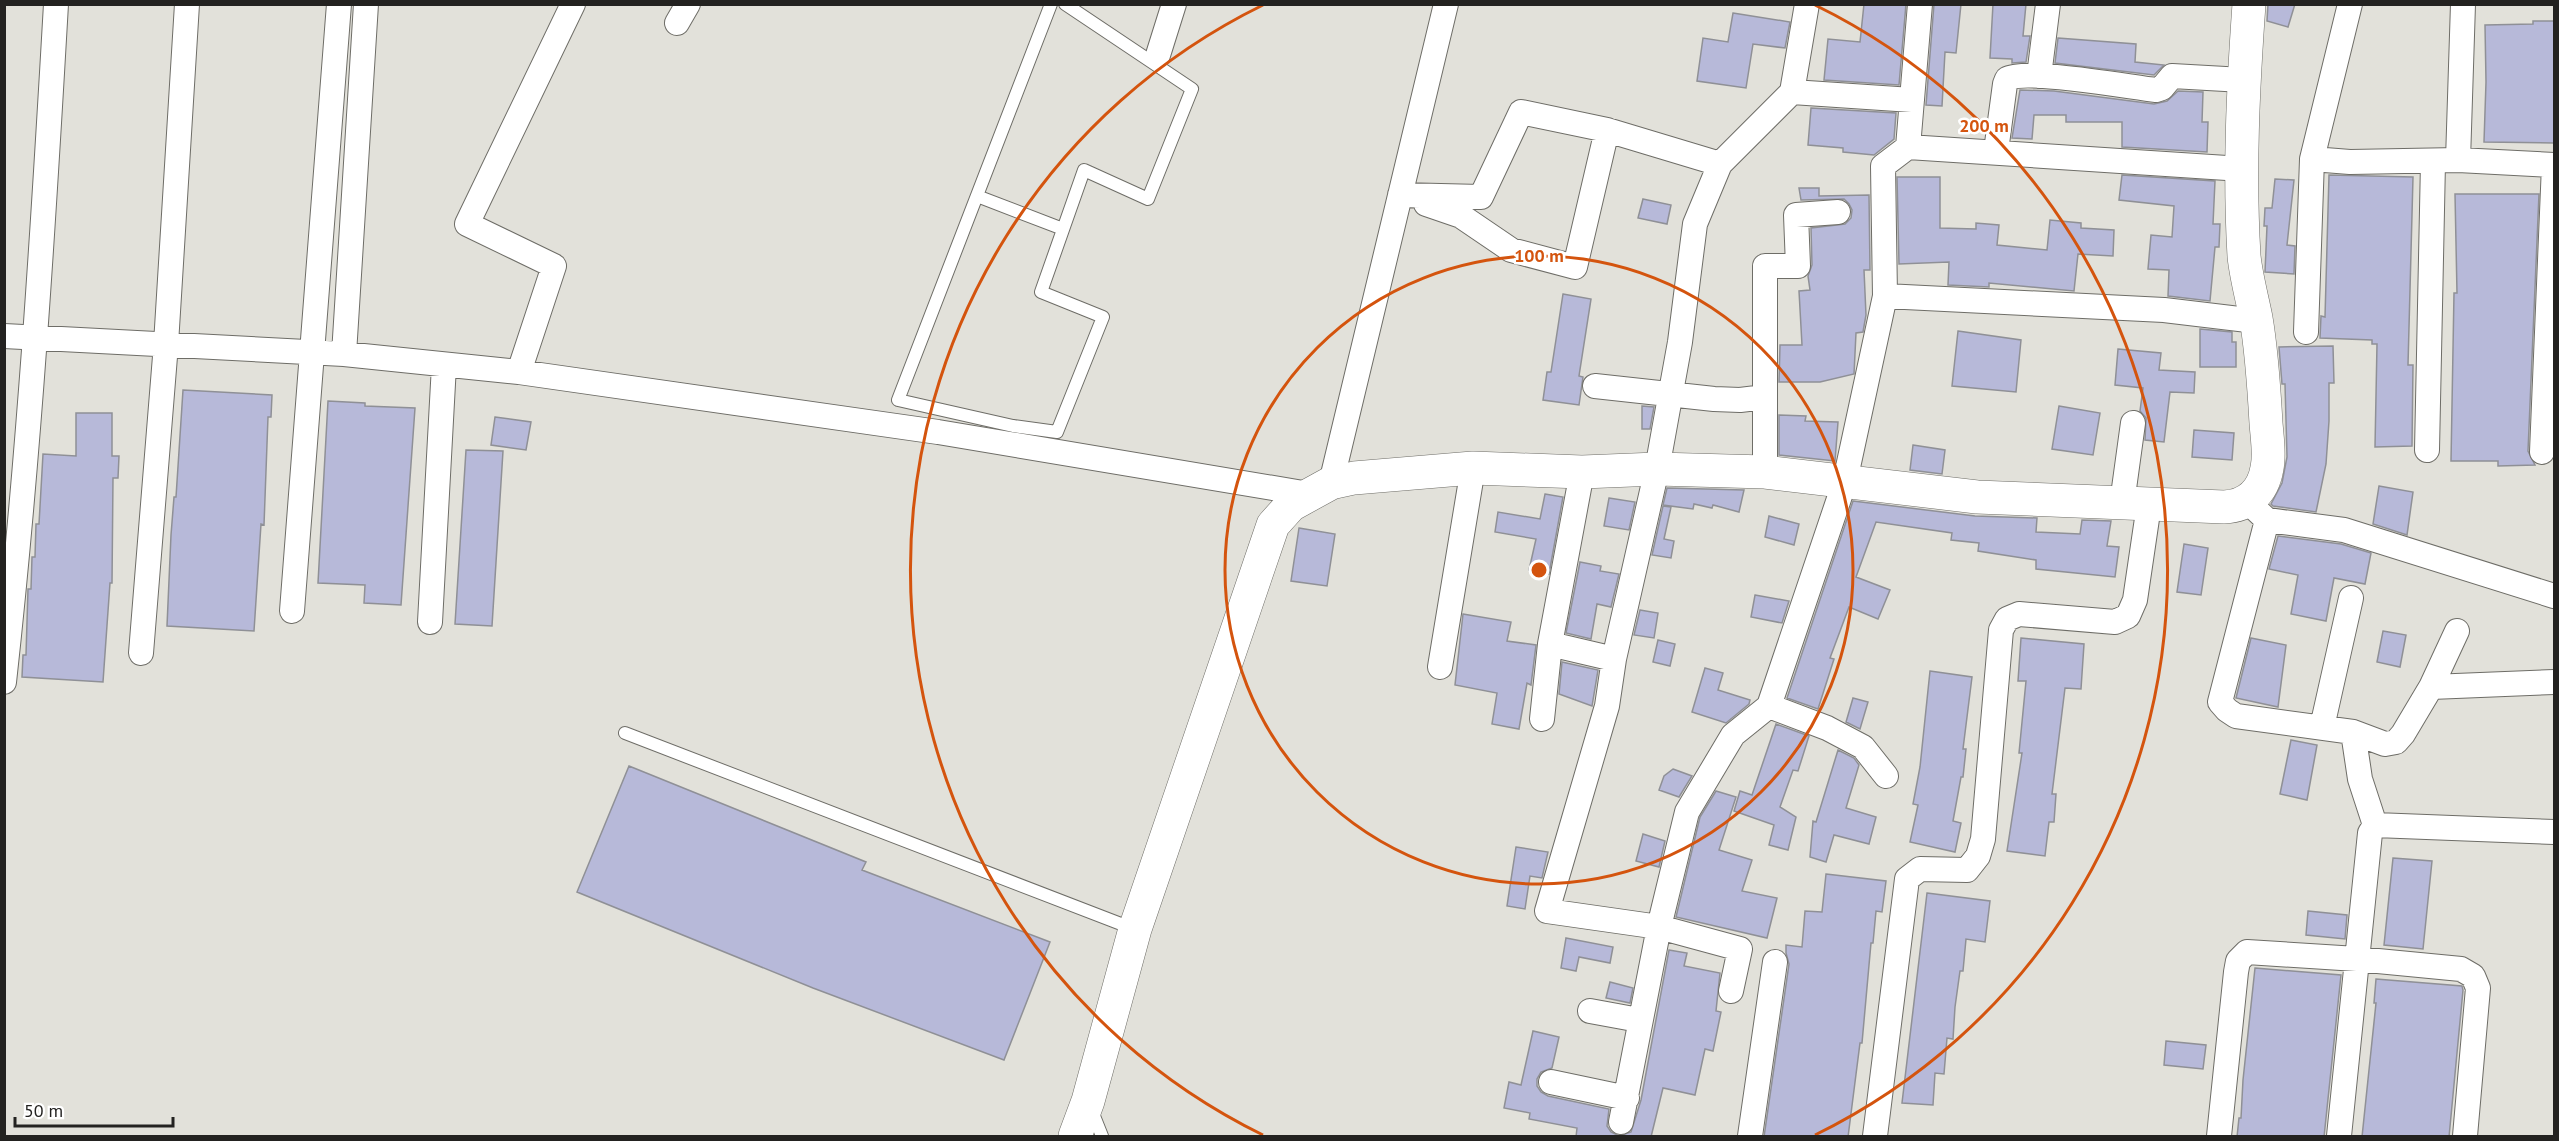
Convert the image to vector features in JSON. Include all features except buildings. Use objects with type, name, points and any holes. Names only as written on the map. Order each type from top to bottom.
[{"type":"main road","points":[[1075,1137],[1088,1101],[1136,929],[1273,525],[1291,505],[1320,488],[1354,478],[1473,468],[1582,472],[1657,469],[1765,472],[1977,497],[2237,507],[2257,511],[2257,492],[2268,468],[2265,405],[2256,321],[2244,258],[2243,80],[2249,4]]},
{"type":"street","points":[[4,682],[12,535],[36,337],[56,4]]},
{"type":"street","points":[[141,653],[166,344],[187,4]]},
{"type":"street","points":[[292,610],[339,4]]},
{"type":"street","points":[[344,354],[366,4]]},
{"type":"street","points":[[519,372],[554,266],[467,224],[573,4]]},
{"type":"street","points":[[1158,55],[1174,4]]},
{"type":"street","points":[[4,336],[344,354],[519,372],[938,432],[1011,436],[1320,488],[1401,195],[1446,4]]},
{"type":"street","points":[[1731,991],[1740,949],[1659,927],[1547,911],[1607,706],[1614,659],[1657,469],[1671,393],[1695,224],[1720,164],[1792,92],[1807,4]]},
{"type":"street","points":[[1908,147],[1920,4]]},
{"type":"street","points":[[2039,76],[2048,4]]},
{"type":"street","points":[[2306,332],[2312,159],[2350,4]]},
{"type":"street","points":[[2458,160],[2463,4]]},
{"type":"street","points":[[1996,151],[2007,79],[2012,76],[2039,76],[2156,90],[2162,88],[2172,76],[2243,80]]},
{"type":"street","points":[[1792,92],[1912,100]]},
{"type":"street","points":[[1401,195],[1481,197],[1521,112],[1607,130],[1720,164]]},
{"type":"street","points":[[1401,195],[1461,216],[1511,250],[1575,267],[1607,130]]},
{"type":"street","points":[[1622,1122],[1659,927],[1687,812],[1733,735],[1769,706],[1845,481],[1885,296],[1883,166],[1908,147],[2242,169]]},
{"type":"street","points":[[2312,159],[2350,162],[2458,160],[2554,165],[2542,452]]},
{"type":"street","points":[[2427,450],[2433,162]]},
{"type":"street","points":[[1765,472],[1765,266],[1798,266],[1796,214],[1838,212]]},
{"type":"street","points":[[1885,296],[2164,310],[2256,321]]},
{"type":"street","points":[[430,622],[444,365]]},
{"type":"street","points":[[1595,386],[1740,400],[1765,397]]},
{"type":"street","points":[[1875,1137],[1907,879],[1920,869],[1967,870],[1978,856],[1983,838],[2001,630],[2007,619],[2019,614],[2115,622],[2128,616],[2135,600],[2133,423]]},
{"type":"street","points":[[1440,667],[1473,468]]},
{"type":"street","points":[[1542,720],[1550,644],[1582,472]]},
{"type":"street","points":[[2457,631],[2431,687],[2408,727],[2396,742],[2385,744],[2354,732],[2236,716],[2220,702],[2257,511],[2344,530],[2554,596]]},
{"type":"street","points":[[2322,728],[2352,598]]},
{"type":"street","points":[[1550,644],[1614,659]]},
{"type":"street","points":[[2431,687],[2554,682]]},
{"type":"street","points":[[1769,706],[1827,728],[1863,747],[1886,776]]},
{"type":"street","points":[[2340,1137],[2370,833],[2374,825],[2360,779],[2354,732]]},
{"type":"street","points":[[2374,825],[2554,832]]},
{"type":"street","points":[[2219,1137],[2238,961],[2247,952],[2358,959],[2461,969],[2473,976],[2478,988],[2465,1137]]},
{"type":"street","points":[[1750,1137],[1775,962]]},
{"type":"street","points":[[1590,1011],[1640,1020]]},
{"type":"street","points":[[1551,1082],[1627,1098]]},
{"type":"lane","points":[[1051,4],[898,400],[1011,436],[1057,432],[1103,317],[1041,292],[1084,170],[1148,199],[1192,89],[1065,4]]},
{"type":"lane","points":[[976,196],[1063,229]]},
{"type":"lane","points":[[625,733],[1136,929]]},
{"type":"lane","points":[[1088,1101],[1102,1137]]}]
